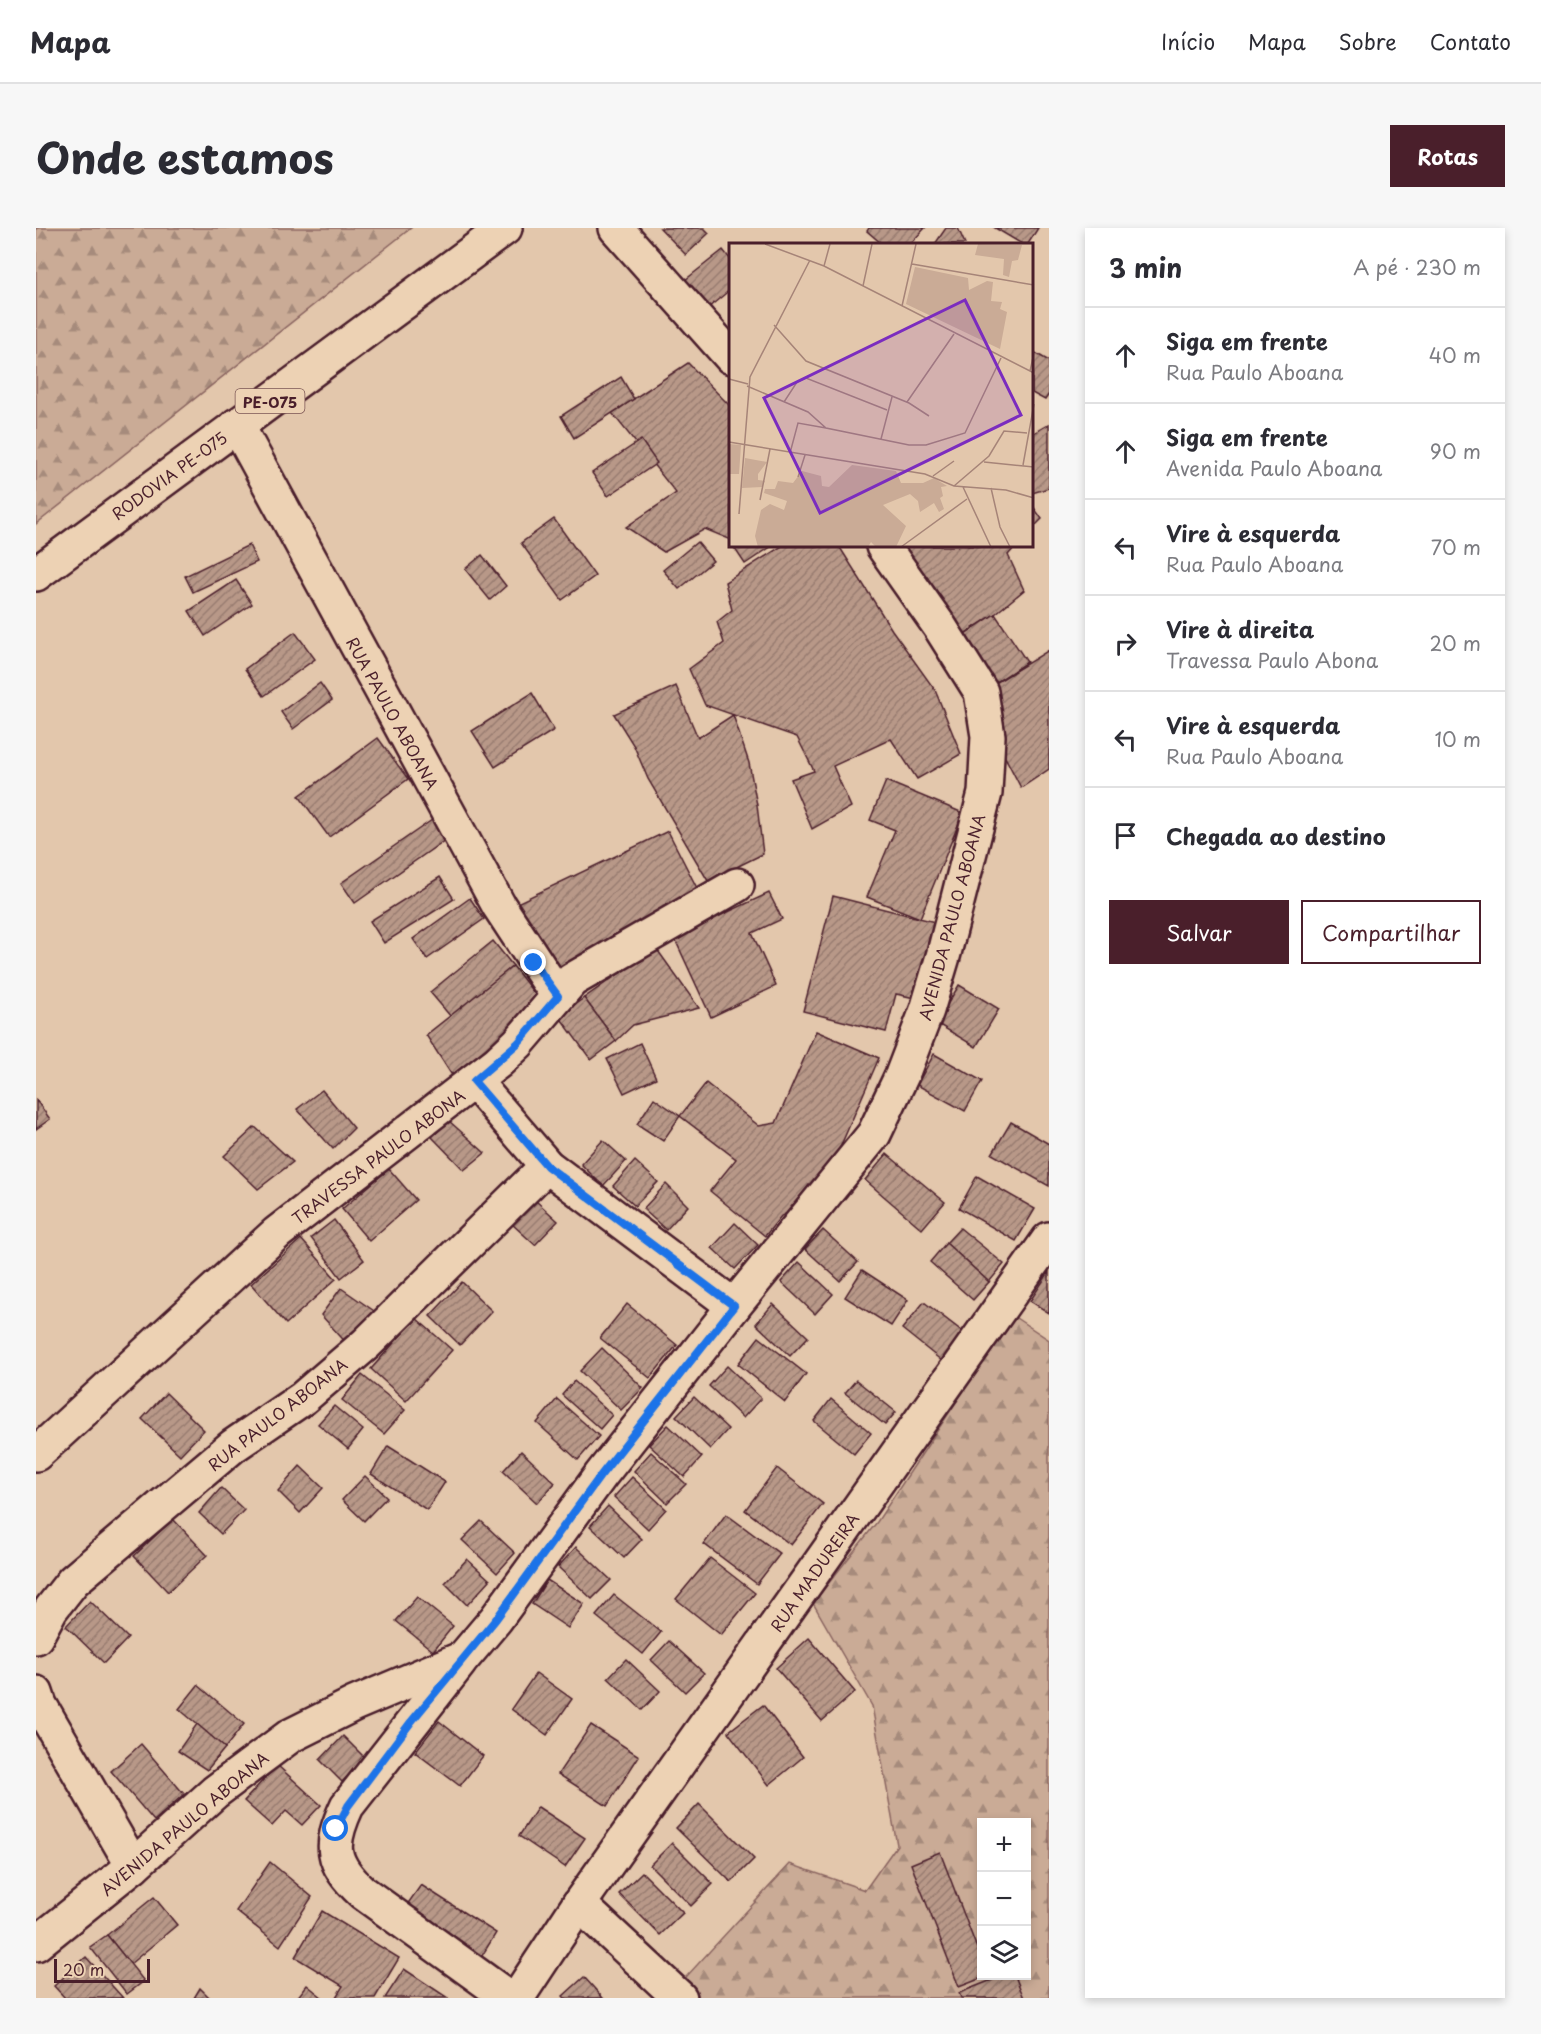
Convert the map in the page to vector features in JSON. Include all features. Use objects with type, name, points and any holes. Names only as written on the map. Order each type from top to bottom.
[{"type":"street","name":"RODOVIA PE-075","points":[[36,574],[505,228]]},
{"type":"street","points":[[615,228],[729,355]]},
{"type":"street","name":"RUA PAULO ABOANA","points":[[237,426],[499,906],[558,996]]},
{"type":"street","name":"AVENIDA PAULO ABOANA","points":[[36,1944],[133,1866],[215,1792],[290,1736],[354,1704],[463,1658],[496,1619],[601,1475],[874,1134],[902,1075],[927,1010],[985,793],[988,736],[981,692],[940,627],[883,548]]},
{"type":"street","name":"TRAVESSA PAULO ABONA","points":[[36,1454],[277,1233],[474,1081],[518,1043],[572,980],[592,966],[737,885]]},
{"type":"street","points":[[474,1081],[547,1166],[734,1306]]},
{"type":"street","name":"RUA PAULO ABOANA","points":[[36,1637],[51,1609],[73,1581],[233,1446],[303,1398],[366,1344],[547,1166]]},
{"type":"street","name":"RUA MADUREIRA","points":[[517,1998],[579,1904],[1049,1239]]},
{"type":"street","points":[[463,1658],[348,1806],[336,1829],[334,1847],[336,1860],[346,1877],[362,1892],[509,1998]]},
{"type":"street","points":[[36,1693],[40,1705],[133,1866]]},
{"type":"street","points":[[579,1904],[680,1998]]},
{"type":"green space","points":[[36,228],[411,228],[36,524]]},
{"type":"green space","points":[[1013,1316],[1049,1340],[1049,1998],[697,1998],[686,1977],[790,1864],[865,1890],[897,1845],[872,1706],[813,1603],[877,1522]]},
{"type":"building","points":[[660,228],[704,228],[709,233],[686,255]]},
{"type":"building","points":[[869,228],[925,228],[911,243],[881,243],[867,231]]},
{"type":"building","points":[[946,228],[958,228],[965,243],[936,243]]},
{"type":"building","points":[[995,228],[1038,228],[1029,243],[1020,243]]},
{"type":"building","points":[[723,250],[729,258],[729,291],[708,308],[685,280]]},
{"type":"building","points":[[1034,352],[1049,361],[1049,394],[1045,400],[1034,394]]},
{"type":"building","points":[[688,363],[729,405],[729,539],[705,529],[664,552],[626,527],[676,493],[612,413]]},
{"type":"building","points":[[621,377],[634,399],[574,438],[561,416]]},
{"type":"building","points":[[1049,424],[1049,488],[1034,492],[1034,433]]},
{"type":"building","points":[[641,440],[657,463],[608,496],[592,473]]},
{"type":"building","points":[[1034,508],[1042,519],[1034,527]]},
{"type":"building","points":[[554,519],[595,576],[562,600],[521,543]]},
{"type":"building","points":[[697,542],[713,561],[679,589],[663,570]]},
{"type":"building","points":[[249,545],[257,562],[193,592],[185,576]]},
{"type":"building","points":[[734,548],[769,548],[745,564]]},
{"type":"building","points":[[779,548],[840,548],[892,630],[935,690],[961,754],[917,779],[891,739],[833,766],[851,807],[812,829],[791,779],[814,771],[797,737],[705,705],[689,669],[724,643],[717,622],[732,610],[725,582]]},
{"type":"building","points":[[900,548],[1014,548],[1008,555],[1024,590],[995,614],[958,638]]},
{"type":"building","points":[[482,555],[506,586],[490,600],[465,569]]},
{"type":"building","points":[[236,580],[252,604],[205,636],[189,611]]},
{"type":"building","points":[[995,614],[1027,662],[981,692],[950,644]]},
{"type":"building","points":[[295,632],[315,659],[264,696],[245,669]]},
{"type":"building","points":[[1049,650],[1049,769],[1021,788],[1000,747],[981,692]]},
{"type":"building","points":[[320,683],[332,700],[293,729],[281,712]]},
{"type":"building","points":[[676,686],[698,738],[733,715],[749,763],[757,805],[763,854],[708,881],[648,779],[634,746],[614,714]]},
{"type":"building","points":[[532,693],[554,730],[495,767],[472,731]]},
{"type":"building","points":[[378,738],[408,779],[329,837],[299,796]]},
{"type":"building","points":[[886,781],[963,813],[920,918],[867,897],[895,830],[870,820]]},
{"type":"building","points":[[432,820],[445,840],[355,903],[341,883]]},
{"type":"building","points":[[668,831],[702,898],[560,978],[517,903]]},
{"type":"building","points":[[440,877],[454,899],[384,943],[370,921]]},
{"type":"building","points":[[769,893],[782,919],[752,933],[776,986],[711,1017],[674,937]]},
{"type":"building","points":[[833,896],[935,922],[915,998],[896,994],[886,1032],[803,1011]]},
{"type":"building","points":[[470,898],[484,919],[427,959],[413,939]]},
{"type":"building","points":[[493,941],[513,966],[451,1017],[430,992]]},
{"type":"building","points":[[656,948],[699,1008],[633,1025],[616,1041],[584,998]]},
{"type":"building","points":[[513,966],[547,1010],[497,1061],[451,1074],[426,1035]]},
{"type":"building","points":[[959,985],[999,1009],[976,1047],[936,1023]]},
{"type":"building","points":[[584,998],[616,1041],[591,1060],[559,1016]]},
{"type":"building","points":[[816,1031],[879,1058],[828,1175],[804,1205],[781,1216],[765,1236],[710,1191],[736,1159],[680,1116],[706,1083],[759,1126],[776,1123]]},
{"type":"building","points":[[640,1043],[656,1078],[624,1093],[607,1059]]},
{"type":"building","points":[[934,1054],[982,1081],[965,1111],[917,1085]]},
{"type":"building","points":[[322,1090],[354,1128],[333,1149],[297,1109]]},
{"type":"building","points":[[654,1098],[680,1116],[663,1141],[637,1124]]},
{"type":"building","points":[[36,1100],[50,1119],[36,1129]]},
{"type":"building","points":[[449,1121],[485,1153],[464,1170],[432,1137]]},
{"type":"building","points":[[1011,1122],[1049,1144],[1049,1186],[992,1154]]},
{"type":"building","points":[[255,1127],[293,1162],[258,1189],[224,1156]]},
{"type":"building","points":[[603,1140],[626,1161],[603,1186],[581,1164]]},
{"type":"building","points":[[887,1154],[945,1202],[922,1229],[865,1180]]},
{"type":"building","points":[[635,1161],[658,1182],[635,1206],[613,1186]]},
{"type":"building","points":[[389,1169],[416,1200],[369,1241],[342,1209]]},
{"type":"building","points":[[977,1176],[1035,1209],[1016,1241],[959,1208]]},
{"type":"building","points":[[666,1184],[688,1206],[666,1230],[643,1209]]},
{"type":"building","points":[[535,1200],[558,1221],[535,1245],[512,1224]]},
{"type":"building","points":[[334,1220],[364,1260],[341,1278],[311,1238]]},
{"type":"building","points":[[735,1223],[758,1245],[735,1269],[712,1248]]},
{"type":"building","points":[[960,1228],[1004,1264],[989,1282],[946,1243]]},
{"type":"building","points":[[823,1230],[858,1262],[840,1281],[805,1249]]},
{"type":"building","points":[[301,1239],[336,1279],[286,1324],[251,1284]]},
{"type":"building","points":[[946,1243],[989,1282],[973,1300],[930,1262]]},
{"type":"building","points":[[799,1262],[833,1294],[815,1314],[781,1282]]},
{"type":"building","points":[[862,1270],[908,1300],[891,1326],[845,1297]]},
{"type":"building","points":[[1049,1272],[1049,1313],[1030,1301]]},
{"type":"building","points":[[462,1282],[492,1311],[460,1345],[430,1316]]},
{"type":"building","points":[[341,1288],[380,1315],[349,1346],[321,1315]]},
{"type":"building","points":[[924,1302],[963,1332],[942,1361],[902,1329]]},
{"type":"building","points":[[627,1304],[677,1345],[650,1378],[600,1338]]},
{"type":"building","points":[[773,1304],[808,1337],[790,1356],[756,1324]]},
{"type":"building","points":[[416,1318],[452,1350],[406,1401],[371,1369]]},
{"type":"building","points":[[759,1337],[806,1374],[785,1402],[738,1364]]},
{"type":"building","points":[[602,1348],[643,1388],[621,1410],[580,1371]]},
{"type":"building","points":[[727,1366],[761,1398],[743,1418],[709,1386]]},
{"type":"building","points":[[362,1375],[405,1410],[384,1434],[342,1400]]},
{"type":"building","points":[[856,1380],[896,1412],[885,1425],[845,1393]]},
{"type":"building","points":[[574,1381],[612,1415],[600,1429],[562,1395]]},
{"type":"building","points":[[166,1393],[204,1430],[180,1455],[142,1419]]},
{"type":"building","points":[[694,1397],[728,1429],[710,1449],[676,1416]]},
{"type":"building","points":[[557,1399],[599,1436],[578,1460],[537,1423]]},
{"type":"building","points":[[831,1399],[871,1433],[854,1454],[814,1421]]},
{"type":"building","points":[[334,1406],[363,1430],[348,1449],[318,1424]]},
{"type":"building","points":[[668,1425],[702,1457],[684,1477],[649,1445]]},
{"type":"building","points":[[388,1446],[445,1482],[427,1510],[371,1474]]},
{"type":"building","points":[[521,1451],[555,1483],[537,1503],[503,1471]]},
{"type":"building","points":[[651,1452],[686,1484],[667,1503],[634,1471]]},
{"type":"building","points":[[300,1466],[323,1488],[300,1513],[278,1491]]},
{"type":"building","points":[[777,1468],[823,1504],[791,1545],[745,1510]]},
{"type":"building","points":[[365,1476],[387,1497],[364,1521],[342,1500]]},
{"type":"building","points":[[632,1477],[666,1509],[648,1529],[614,1497]]},
{"type":"building","points":[[221,1488],[244,1510],[221,1534],[199,1513]]},
{"type":"building","points":[[608,1506],[642,1539],[624,1558],[590,1526]]},
{"type":"building","points":[[726,1514],[780,1554],[757,1584],[704,1544]]},
{"type":"building","points":[[173,1519],[207,1555],[168,1592],[134,1556]]},
{"type":"building","points":[[481,1521],[515,1553],[497,1573],[462,1540]]},
{"type":"building","points":[[576,1547],[611,1580],[592,1599],[558,1567]]},
{"type":"building","points":[[710,1558],[755,1593],[721,1635],[676,1599]]},
{"type":"building","points":[[467,1559],[490,1580],[467,1605],[445,1583]]},
{"type":"building","points":[[547,1580],[584,1604],[568,1628],[532,1604]]},
{"type":"building","points":[[614,1595],[661,1632],[643,1654],[596,1616]]},
{"type":"building","points":[[417,1597],[453,1626],[433,1651],[396,1621]]},
{"type":"building","points":[[90,1601],[128,1638],[104,1663],[66,1626]]},
{"type":"building","points":[[809,1638],[855,1692],[822,1721],[776,1668]]},
{"type":"building","points":[[669,1641],[704,1673],[685,1692],[651,1660]]},
{"type":"building","points":[[626,1659],[660,1691],[642,1710],[608,1678]]},
{"type":"building","points":[[536,1673],[572,1699],[547,1735],[511,1709]]},
{"type":"building","points":[[198,1685],[244,1724],[225,1748],[179,1709]]},
{"type":"building","points":[[763,1705],[803,1757],[769,1785],[728,1732]]},
{"type":"building","points":[[439,1721],[483,1756],[460,1786],[415,1752]]},
{"type":"building","points":[[197,1724],[225,1748],[207,1770],[178,1751]]},
{"type":"building","points":[[591,1725],[639,1756],[607,1806],[558,1774]]},
{"type":"building","points":[[343,1736],[365,1758],[342,1782],[320,1760]]},
{"type":"building","points":[[141,1744],[184,1794],[154,1821],[111,1771]]},
{"type":"building","points":[[277,1765],[321,1805],[302,1825],[286,1811],[272,1826],[244,1801]]},
{"type":"building","points":[[699,1804],[754,1859],[731,1882],[676,1828]]},
{"type":"building","points":[[538,1807],[585,1838],[565,1867],[519,1836]]},
{"type":"building","points":[[672,1843],[713,1884],[691,1906],[650,1865]]},
{"type":"building","points":[[940,1852],[977,1949],[977,1980],[959,1987],[911,1864]]},
{"type":"building","points":[[270,1862],[312,1897],[280,1946],[236,1911]]},
{"type":"building","points":[[642,1872],[683,1913],[660,1935],[619,1894]]},
{"type":"building","points":[[421,1885],[496,1933],[477,1964],[404,1909]]},
{"type":"building","points":[[154,1897],[177,1925],[130,1964],[107,1935]]},
{"type":"building","points":[[322,1911],[399,1958],[375,1998],[336,1997],[343,1986],[295,1957]]},
{"type":"building","points":[[107,1935],[144,1981],[127,1994],[90,1947]]},
{"type":"building","points":[[86,1957],[123,1998],[65,1998],[54,1986]]},
{"type":"building","points":[[404,1969],[448,1998],[385,1998]]},
{"type":"building","points":[[584,1977],[603,1998],[565,1998],[563,1996]]},
{"type":"building","points":[[992,1980],[1017,1980],[1024,1998],[961,1998],[959,1993]]},
{"type":"building","points":[[307,1985],[323,1998],[297,1998]]},
{"type":"building","points":[[200,1988],[210,1998],[194,1998]]},
{"type":"route","points":[[336,1829],[348,1806],[411,1722],[496,1619],[601,1475],[734,1306],[547,1166],[474,1081],[518,1043],[558,996],[534,963]]}]
